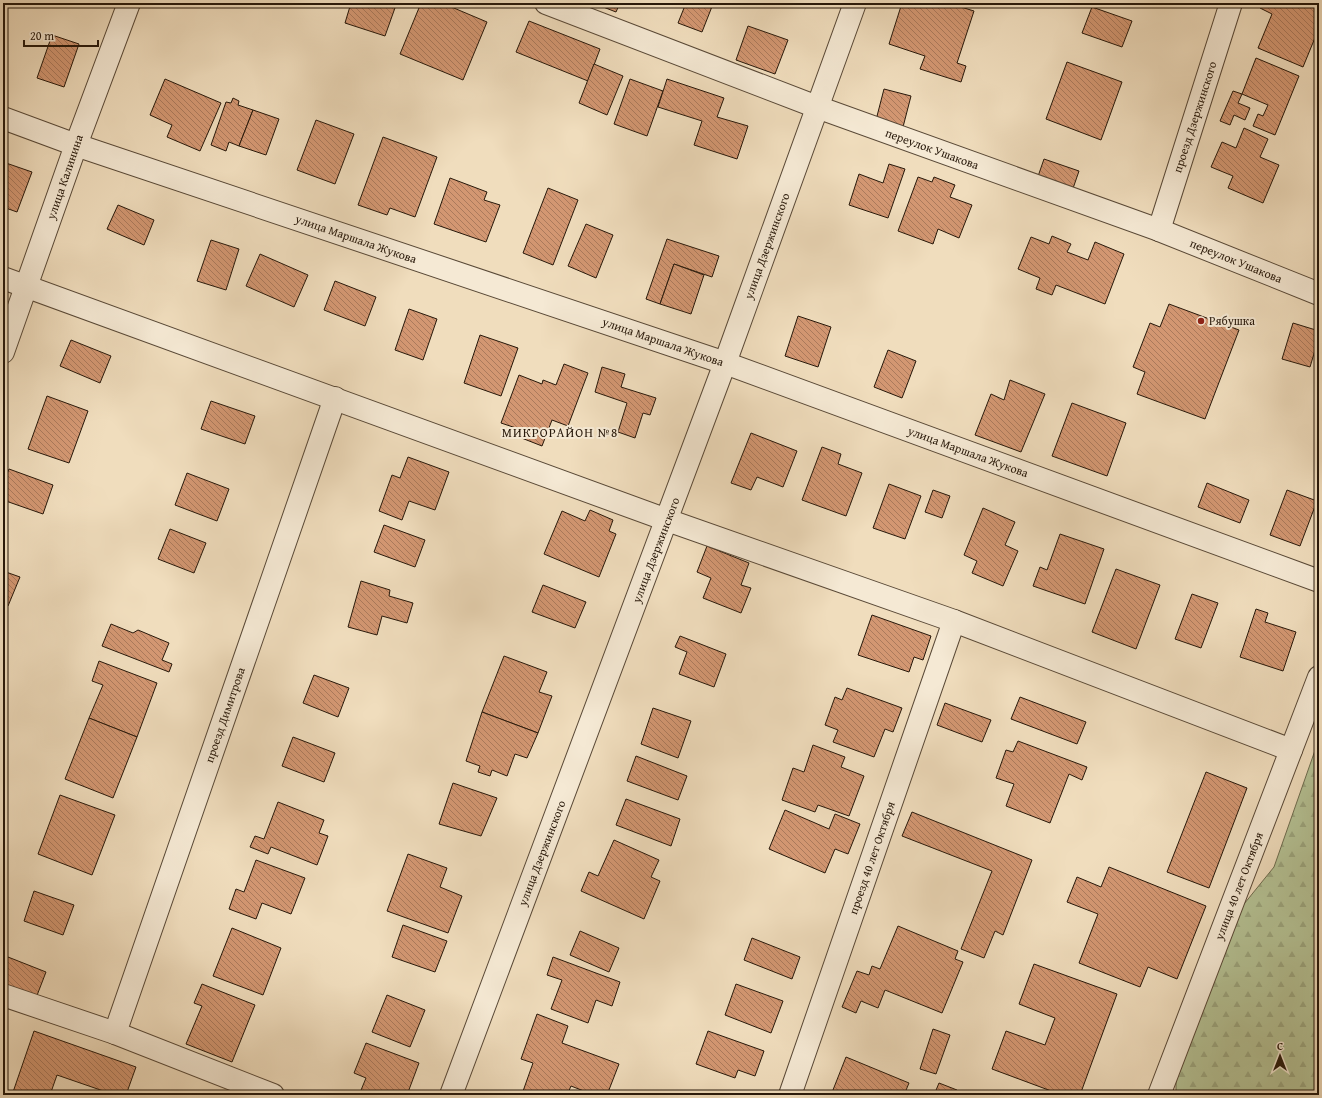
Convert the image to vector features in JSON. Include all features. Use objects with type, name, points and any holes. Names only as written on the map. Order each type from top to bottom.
[{"type":"street","name":"улица Калинина","points":[[3,352],[76,145],[129,3]]},
{"type":"street","name":"переулок Ушакова","points":[[546,3],[817,107],[1159,230],[1319,294]]},
{"type":"street","name":"улица Дзержинского","points":[[451,1095],[726,363],[855,3]]},
{"type":"street","name":"проезд Дзержинского","points":[[1159,230],[1231,3]]},
{"type":"street","name":"улица Маршала Жукова","points":[[3,118],[76,145],[726,363],[1319,581]]},
{"type":"street","points":[[3,278],[667,520],[954,621],[1291,750]]},
{"type":"street","name":"проезд Димитрова","points":[[115,1033],[335,398]]},
{"type":"street","name":"проезд 40 лет Октября","points":[[790,1095],[954,621]]},
{"type":"street","name":"улица 40 лет Октября","points":[[1159,1095],[1319,677]]},
{"type":"street","points":[[3,995],[115,1033],[274,1095]]},
{"type":"green space","points":[[1319,739],[1319,1095],[1176,1095],[1176,1060],[1227,925],[1274,867]]},
{"type":"building","points":[[351,3],[391,3],[396,5],[385,36],[345,23]]},
{"type":"building","points":[[421,3],[442,3],[487,22],[463,80],[400,54]]},
{"type":"building","points":[[593,3],[620,3],[616,12]]},
{"type":"building","points":[[686,3],[713,4],[702,32],[678,23]]},
{"type":"building","points":[[902,3],[948,3],[974,11],[957,63],[966,66],[961,82],[920,69],[925,56],[889,44]]},
{"type":"building","points":[[1262,3],[1312,3],[1319,6],[1319,28],[1303,67],[1258,48],[1272,14],[1260,8]]},
{"type":"building","points":[[1092,7],[1132,21],[1122,47],[1082,33]]},
{"type":"building","points":[[529,21],[600,49],[588,81],[516,52]]},
{"type":"building","points":[[748,26],[788,40],[775,74],[736,60]]},
{"type":"building","points":[[52,35],[79,44],[64,87],[37,78]]},
{"type":"building","points":[[1256,58],[1299,76],[1275,135],[1253,126],[1258,114],[1263,116],[1268,105],[1242,94]]},
{"type":"building","points":[[1067,62],[1122,82],[1101,140],[1046,119]]},
{"type":"building","points":[[594,64],[623,76],[607,115],[579,103]]},
{"type":"building","points":[[165,79],[221,103],[200,151],[167,137],[172,125],[150,115]]},
{"type":"building","points":[[630,79],[663,91],[647,136],[614,124]]},
{"type":"building","points":[[667,79],[724,98],[717,117],[748,126],[737,159],[694,145],[702,121],[658,107]]},
{"type":"building","points":[[884,89],[911,96],[903,127],[876,120]]},
{"type":"building","points":[[1233,91],[1242,94],[1238,103],[1250,108],[1245,120],[1234,115],[1230,125],[1220,121]]},
{"type":"building","points":[[233,98],[239,101],[238,105],[253,110],[239,146],[229,142],[226,151],[211,145],[226,102],[231,103]]},
{"type":"building","points":[[253,110],[279,119],[266,155],[239,146]]},
{"type":"building","points":[[316,120],[354,134],[335,184],[297,170]]},
{"type":"building","points":[[1244,128],[1268,139],[1260,157],[1279,165],[1263,203],[1228,188],[1233,176],[1211,167],[1222,142],[1236,148]]},
{"type":"building","points":[[383,137],[437,157],[415,217],[390,208],[387,215],[358,205]]},
{"type":"building","points":[[1044,159],[1079,171],[1069,200],[1034,188]]},
{"type":"building","points":[[6,163],[32,172],[17,212],[3,207],[3,170]]},
{"type":"building","points":[[889,164],[905,169],[888,218],[849,205],[859,174],[883,183]]},
{"type":"building","points":[[918,177],[932,182],[934,177],[955,185],[950,197],[972,205],[959,238],[938,229],[933,244],[898,231]]},
{"type":"building","points":[[450,178],[487,192],[484,200],[500,205],[486,242],[434,224]]},
{"type":"building","points":[[548,188],[578,200],[553,265],[523,253]]},
{"type":"building","points":[[118,205],[154,220],[144,245],[107,229]]},
{"type":"building","points":[[586,224],[613,235],[596,278],[568,266]]},
{"type":"building","points":[[1052,236],[1071,244],[1067,252],[1088,260],[1095,242],[1124,254],[1105,304],[1056,285],[1052,295],[1036,289],[1040,278],[1018,269],[1031,237],[1049,244]]},
{"type":"building","points":[[667,239],[719,256],[712,277],[674,264],[660,304],[646,299]]},
{"type":"building","points":[[211,240],[239,249],[226,290],[197,281]]},
{"type":"building","points":[[260,254],[308,275],[294,307],[246,286]]},
{"type":"building","points":[[674,264],[704,275],[691,314],[660,304]]},
{"type":"building","points":[[335,281],[376,297],[365,326],[324,310]]},
{"type":"building","points":[[1169,304],[1239,330],[1205,419],[1137,394],[1145,372],[1133,367],[1150,323],[1160,327]]},
{"type":"building","points":[[409,309],[437,319],[423,360],[395,350]]},
{"type":"building","points":[[798,316],[831,327],[818,367],[785,356]]},
{"type":"building","points":[[1293,323],[1319,331],[1319,337],[1310,367],[1282,359]]},
{"type":"building","points":[[480,335],[518,348],[501,396],[464,383]]},
{"type":"building","points":[[71,340],[111,356],[100,383],[60,366]]},
{"type":"building","points":[[888,350],[916,361],[902,398],[874,387]]},
{"type":"building","points":[[564,364],[588,373],[568,426],[552,420],[542,446],[519,437],[522,430],[501,423],[519,375],[542,384],[543,380],[556,385]]},
{"type":"building","points":[[602,367],[625,374],[621,387],[656,398],[650,415],[643,413],[635,438],[618,432],[627,403],[595,392]]},
{"type":"building","points":[[1010,380],[1045,394],[1021,452],[975,435],[991,394],[1004,400]]},
{"type":"building","points":[[47,396],[88,411],[69,463],[28,449]]},
{"type":"building","points":[[211,401],[255,416],[245,444],[201,429]]},
{"type":"building","points":[[1072,403],[1126,423],[1107,476],[1052,456]]},
{"type":"building","points":[[751,433],[797,451],[783,487],[757,477],[751,490],[731,483]]},
{"type":"building","points":[[822,447],[841,454],[838,464],[862,473],[846,516],[802,500]]},
{"type":"building","points":[[408,457],[449,472],[435,510],[409,501],[402,520],[379,511],[392,475],[400,478]]},
{"type":"building","points":[[9,469],[53,485],[43,514],[3,500],[3,484]]},
{"type":"building","points":[[187,473],[229,489],[217,521],[175,505]]},
{"type":"building","points":[[1207,483],[1249,500],[1240,523],[1198,507]]},
{"type":"building","points":[[889,484],[921,496],[905,539],[873,528]]},
{"type":"building","points":[[933,490],[950,496],[942,518],[925,512]]},
{"type":"building","points":[[1287,490],[1317,501],[1300,546],[1270,535]]},
{"type":"building","points":[[983,508],[1015,522],[1005,545],[1018,551],[1003,586],[972,573],[977,561],[964,555]]},
{"type":"building","points":[[590,510],[613,520],[609,531],[616,534],[599,577],[544,554],[562,511],[585,521]]},
{"type":"building","points":[[384,525],[425,540],[415,567],[374,552]]},
{"type":"building","points":[[170,529],[206,543],[194,573],[158,559]]},
{"type":"building","points":[[1060,534],[1104,549],[1085,604],[1033,586],[1040,567],[1047,570]]},
{"type":"building","points":[[707,546],[749,563],[741,585],[751,588],[741,613],[703,598],[711,578],[697,572]]},
{"type":"building","points":[[1116,569],[1160,585],[1136,649],[1092,632]]},
{"type":"building","points":[[3,571],[20,577],[8,606],[3,604]]},
{"type":"building","points":[[361,581],[390,590],[389,596],[413,603],[407,623],[382,616],[377,635],[348,627]]},
{"type":"building","points":[[543,585],[586,602],[575,628],[532,612]]},
{"type":"building","points":[[1192,594],[1218,603],[1201,648],[1175,639]]},
{"type":"building","points":[[1256,609],[1268,613],[1265,622],[1296,632],[1283,671],[1240,657]]},
{"type":"building","points":[[872,615],[931,636],[923,660],[914,657],[909,672],[858,655]]},
{"type":"building","points":[[111,624],[133,633],[138,630],[169,643],[162,660],[172,664],[169,672],[102,646]]},
{"type":"building","points":[[680,636],[726,654],[714,687],[679,674],[687,652],[675,647]]},
{"type":"building","points":[[504,656],[547,672],[539,692],[552,696],[538,733],[482,712]]},
{"type":"building","points":[[99,661],[157,683],[137,737],[89,718],[103,685],[92,681]]},
{"type":"building","points":[[314,675],[349,688],[338,717],[303,703]]},
{"type":"building","points":[[847,688],[902,708],[893,732],[885,729],[874,757],[833,742],[838,730],[825,725],[835,697],[842,700]]},
{"type":"building","points":[[1020,697],[1086,722],[1077,744],[1011,719]]},
{"type":"building","points":[[945,703],[991,720],[982,742],[937,725]]},
{"type":"building","points":[[653,708],[691,721],[678,758],[641,744]]},
{"type":"building","points":[[482,712],[538,733],[527,758],[515,754],[507,776],[492,770],[490,776],[478,772],[480,766],[466,761]]},
{"type":"building","points":[[89,718],[137,737],[113,798],[65,779]]},
{"type":"building","points":[[293,737],[335,753],[324,782],[282,766]]},
{"type":"building","points":[[1018,741],[1087,767],[1082,780],[1069,774],[1050,823],[1006,806],[1014,784],[996,778],[1006,750],[1013,752]]},
{"type":"building","points":[[813,745],[845,757],[841,767],[864,776],[849,816],[818,805],[815,812],[782,800],[793,768],[804,772]]},
{"type":"building","points":[[636,756],[687,776],[678,800],[627,781]]},
{"type":"building","points":[[1206,772],[1247,788],[1209,888],[1167,872]]},
{"type":"building","points":[[453,783],[497,798],[481,836],[439,824]]},
{"type":"building","points":[[60,795],[115,815],[92,875],[38,854]]},
{"type":"building","points":[[626,799],[680,819],[671,846],[616,825]]},
{"type":"building","points":[[278,802],[324,820],[319,833],[328,836],[317,865],[271,847],[268,854],[250,847],[255,836],[264,839]]},
{"type":"building","points":[[785,810],[829,829],[835,814],[860,824],[848,854],[835,849],[825,873],[769,849]]},
{"type":"building","points":[[912,812],[1032,860],[1003,935],[995,931],[984,958],[961,949],[992,871],[902,836]]},
{"type":"building","points":[[614,840],[659,860],[651,877],[660,881],[644,919],[581,891],[589,872],[598,876]]},
{"type":"building","points":[[408,854],[447,868],[440,887],[462,896],[448,933],[387,911]]},
{"type":"building","points":[[256,860],[305,878],[291,914],[262,903],[256,919],[229,909],[236,889],[244,892]]},
{"type":"building","points":[[1109,867],[1206,906],[1177,979],[1148,967],[1140,987],[1079,963],[1098,914],[1067,902],[1077,877],[1101,887]]},
{"type":"building","points":[[34,891],[74,905],[63,935],[24,921]]},
{"type":"building","points":[[403,925],[447,941],[435,972],[392,957]]},
{"type":"building","points":[[898,926],[958,951],[955,959],[963,962],[942,1013],[885,990],[878,1008],[861,1001],[856,1013],[842,1007],[857,971],[869,975],[872,966],[880,969]]},
{"type":"building","points":[[232,928],[281,948],[263,995],[213,976]]},
{"type":"building","points":[[580,931],[619,948],[609,972],[570,955]]},
{"type":"building","points":[[752,938],[800,957],[792,979],[744,960]]},
{"type":"building","points":[[8,957],[46,972],[36,998],[3,985],[3,970]]},
{"type":"building","points":[[553,957],[620,982],[612,1006],[596,1000],[588,1023],[551,1009],[562,980],[547,975]]},
{"type":"building","points":[[1034,964],[1117,994],[1080,1095],[1062,1095],[992,1069],[1006,1031],[1045,1045],[1055,1018],[1019,1004]]},
{"type":"building","points":[[202,984],[255,1005],[232,1062],[186,1044],[202,1006],[194,1003]]},
{"type":"building","points":[[736,984],[783,1001],[771,1033],[725,1015]]},
{"type":"building","points":[[387,995],[425,1010],[410,1047],[372,1032]]},
{"type":"building","points":[[537,1014],[568,1026],[562,1043],[619,1064],[607,1095],[594,1095],[571,1086],[567,1095],[522,1094],[533,1063],[521,1059]]},
{"type":"building","points":[[933,1029],[950,1035],[936,1074],[920,1069]]},
{"type":"building","points":[[34,1031],[136,1067],[126,1095],[115,1095],[57,1075],[50,1095],[12,1095]]},
{"type":"building","points":[[708,1031],[764,1051],[755,1076],[738,1070],[735,1078],[696,1064]]},
{"type":"building","points":[[366,1043],[419,1063],[407,1095],[359,1095],[366,1078],[354,1073]]},
{"type":"building","points":[[846,1057],[909,1083],[904,1095],[831,1095]]},
{"type":"building","points":[[939,1083],[957,1090],[956,1095],[934,1095]]},
{"type":"place","name":"Рябушка","points":[[1201,321]]},
{"type":"district","name":"МИКРОРАЙОН №8","points":[[560,432]]}]
